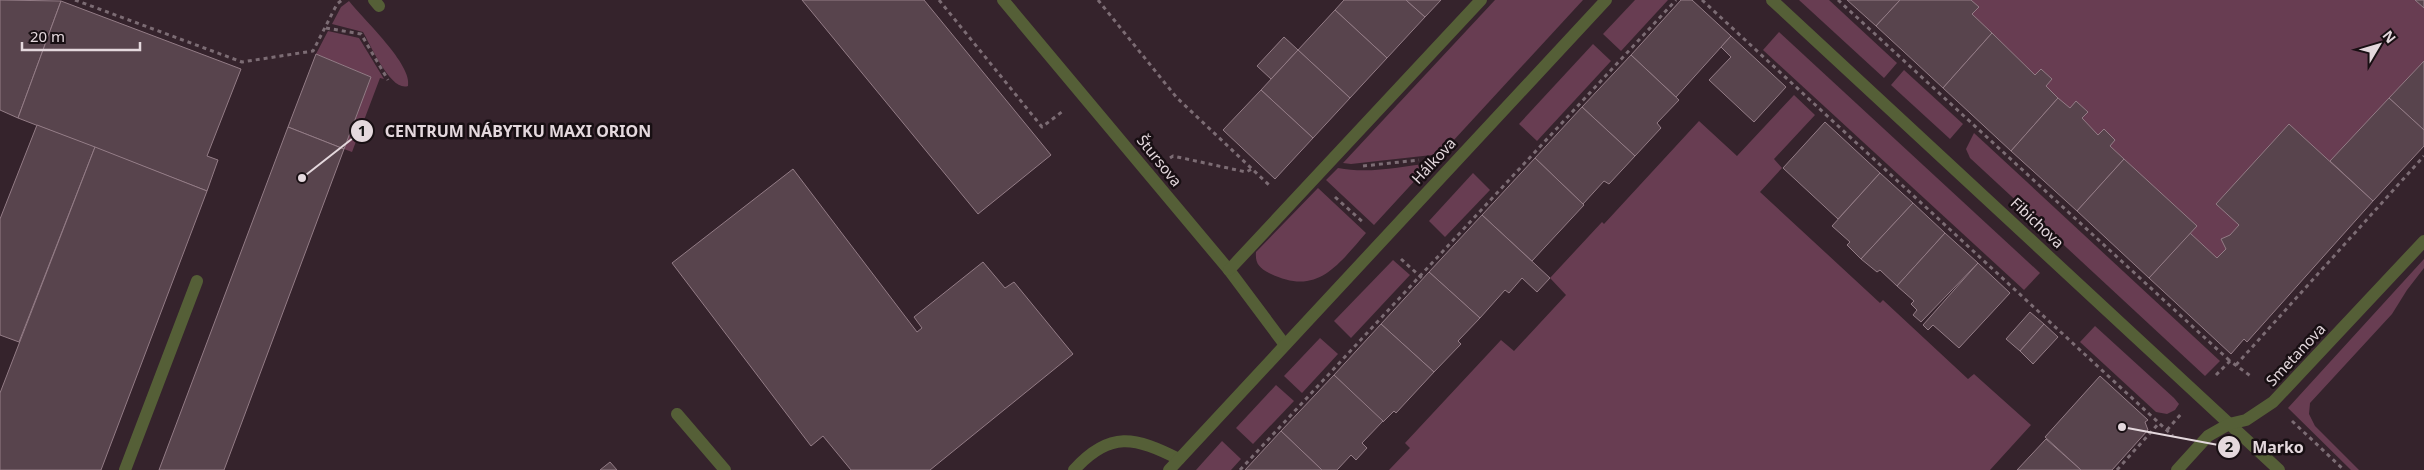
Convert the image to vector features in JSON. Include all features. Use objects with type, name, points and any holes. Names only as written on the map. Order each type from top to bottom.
[{"type":"street","name":"Štursova","points":[[1004,0],[1229,270],[1286,345]]},
{"type":"street","points":[[1229,270],[1481,0]]},
{"type":"street","name":"Hálkova","points":[[1169,470],[1606,0]]},
{"type":"street","name":"Fibichova","points":[[1772,0],[2279,470]]},
{"type":"street","name":"Smetanova","points":[[2177,470],[2208,436],[2229,424],[2246,420],[2274,402],[2424,241]]},
{"type":"street","points":[[125,470],[197,281]]},
{"type":"street","points":[[677,414],[725,470]]},
{"type":"street","points":[[1074,470],[1096,449],[1127,440],[1154,446],[1179,459]]},
{"type":"path","points":[[75,0],[242,62],[313,51],[342,0]]},
{"type":"path","points":[[939,0],[1042,127],[1084,94]]},
{"type":"path","points":[[1098,0],[1177,98],[1273,188]]},
{"type":"path","points":[[1240,470],[1422,278],[1676,0]]},
{"type":"path","points":[[1702,0],[2177,439]]},
{"type":"path","points":[[1838,0],[2230,361],[2252,377]]},
{"type":"path","points":[[326,28],[361,34],[388,80]]},
{"type":"path","points":[[1165,161],[1173,156],[1246,172],[1252,169]]},
{"type":"path","points":[[2236,365],[2424,156]]},
{"type":"path","points":[[1360,166],[1426,160]]},
{"type":"path","points":[[1329,191],[1370,229]]},
{"type":"path","points":[[1397,255],[1422,278]]},
{"type":"path","points":[[2212,379],[2230,361]]},
{"type":"path","points":[[2167,430],[2183,412]]},
{"type":"path","points":[[2288,418],[2344,470]]},
{"type":"path","points":[[2117,470],[2159,423]]},
{"type":"shaded area","points":[[1495,0],[1583,0],[1441,154],[1351,164],[1343,163]]},
{"type":"shaded area","points":[[1635,0],[1668,0],[1621,51],[1603,34]]},
{"type":"shaded area","points":[[1799,0],[1829,0],[1897,63],[1884,78]]},
{"type":"shaded area","points":[[1889,0],[2424,0],[2424,73],[2221,307]]},
{"type":"shaded area","points":[[349,1],[386,42],[403,66],[408,86],[402,86],[388,75],[363,32],[332,24],[341,7]]},
{"type":"shaded area","points":[[328,31],[359,38],[384,79],[380,78],[352,152],[344,149],[371,77],[316,54]]},
{"type":"shaded area","points":[[1779,32],[2040,273],[2024,290],[1763,50]]},
{"type":"shaded area","points":[[1593,44],[1611,61],[1537,141],[1519,124]]},
{"type":"shaded area","points":[[1904,70],[1963,124],[1950,139],[1891,85]]},
{"type":"shaded area","points":[[1794,95],[1815,115],[1774,159],[1782,168],[1760,192],[1880,303],[1883,300],[1968,379],[1974,374],[2031,425],[1990,470],[1389,470],[1410,448],[1405,443],[1501,340],[1514,351],[1566,295],[1550,278],[1602,222],[1604,224],[1699,121],[1737,156]]},
{"type":"shaded area","points":[[1974,133],[2220,361],[2205,376],[1970,158],[1966,149]]},
{"type":"shaded area","points":[[1431,163],[1374,225],[1326,180],[1338,168],[1372,170]]},
{"type":"shaded area","points":[[1473,173],[1490,190],[1445,237],[1429,221]]},
{"type":"shaded area","points":[[1318,188],[1366,233],[1335,266],[1313,280],[1300,282],[1286,280],[1269,273],[1260,267],[1256,259],[1256,252]]},
{"type":"shaded area","points":[[2424,259],[2424,268],[2392,314],[2310,403],[2309,414],[2315,426],[2359,470],[2351,470],[2288,408]]},
{"type":"shaded area","points":[[1393,260],[1410,275],[1351,338],[1334,321]]},
{"type":"shaded area","points":[[2095,326],[2174,398],[2179,404],[2175,410],[2167,414],[2156,412],[2080,342]]},
{"type":"shaded area","points":[[1320,338],[1338,354],[1302,393],[1284,376]]},
{"type":"shaded area","points":[[1276,385],[1294,401],[1253,444],[1236,428]]},
{"type":"shaded area","points":[[1222,441],[1241,459],[1231,470],[1196,470]]},
{"type":"building","points":[[0,0],[61,1],[18,118],[0,110]]},
{"type":"building","points":[[802,0],[924,0],[1051,155],[978,214]]},
{"type":"building","points":[[1344,0],[1406,0],[1425,17],[1387,58],[1335,10]]},
{"type":"building","points":[[1406,0],[1441,0],[1425,17]]},
{"type":"building","points":[[1681,0],[1692,0],[1731,36],[1676,97],[1631,55]]},
{"type":"building","points":[[1847,0],[1900,0],[1876,26]]},
{"type":"building","points":[[1900,0],[1971,0],[1979,7],[1972,14],[1992,33],[1943,88],[1876,26]]},
{"type":"building","points":[[2415,0],[2424,0],[2424,8]]},
{"type":"building","points":[[61,1],[241,69],[207,156],[218,160],[207,191],[18,118]]},
{"type":"building","points":[[1335,10],[1387,58],[1350,98],[1298,50]]},
{"type":"building","points":[[1992,33],[2035,75],[2041,69],[2052,79],[2046,86],[2058,98],[2011,151],[1943,88]]},
{"type":"building","points":[[1731,36],[1786,87],[1754,122],[1709,80],[1731,57],[1721,47]]},
{"type":"building","points":[[1284,37],[1298,50],[1271,79],[1257,66]]},
{"type":"building","points":[[1298,50],[1350,98],[1313,138],[1261,90]]},
{"type":"building","points":[[316,54],[371,77],[344,149],[288,127]]},
{"type":"building","points":[[1631,55],[1679,100],[1657,123],[1661,128],[1635,156],[1582,107]]},
{"type":"building","points":[[2424,61],[2424,130],[2389,98]]},
{"type":"building","points":[[1261,90],[1313,138],[1275,179],[1223,130]]},
{"type":"building","points":[[2058,98],[2070,108],[2076,101],[2088,112],[2082,118],[2098,135],[2104,129],[2115,140],[2110,146],[2124,159],[2077,211],[2011,151]]},
{"type":"building","points":[[2389,98],[2424,130],[2424,146],[2373,201],[2330,161]]},
{"type":"building","points":[[1582,107],[1635,156],[1609,184],[1604,181],[1583,204],[1535,158]]},
{"type":"building","points":[[1825,122],[1880,173],[1838,219],[1783,168]]},
{"type":"building","points":[[2289,124],[2373,201],[2247,342],[2244,339],[2231,354],[2149,278],[2190,233],[2217,258],[2226,249],[2221,239],[2230,235],[2239,225],[2216,204]]},
{"type":"building","points":[[37,125],[95,147],[19,342],[0,335],[0,219]]},
{"type":"building","points":[[288,127],[344,149],[224,470],[159,470]]},
{"type":"building","points":[[95,147],[207,191],[101,470],[0,470],[0,393]]},
{"type":"building","points":[[1535,158],[1584,205],[1532,261],[1482,215]]},
{"type":"building","points":[[2124,159],[2197,226],[2149,278],[2077,211]]},
{"type":"building","points":[[793,169],[917,332],[922,328],[914,317],[983,262],[1005,288],[1014,282],[1073,354],[930,470],[851,470],[823,436],[811,446],[672,263]]},
{"type":"building","points":[[1880,173],[1913,203],[1861,259],[1847,245],[1850,242],[1832,226]]},
{"type":"building","points":[[1913,203],[1945,233],[1897,286],[1880,270],[1877,272],[1861,259]]},
{"type":"building","points":[[1482,215],[1550,278],[1537,292],[1522,278],[1509,293],[1505,290],[1480,318],[1429,272]]},
{"type":"building","points":[[1945,233],[1978,263],[1921,322],[1913,315],[1917,310],[1911,304],[1914,301],[1897,286]]},
{"type":"building","points":[[1978,263],[2010,293],[1959,348],[1933,325],[1928,330],[1923,325]]},
{"type":"building","points":[[1429,272],[1480,318],[1458,341],[1461,344],[1434,372],[1381,324]]},
{"type":"building","points":[[2030,312],[2044,324],[2020,351],[2006,339]]},
{"type":"building","points":[[1381,324],[1434,372],[1396,413],[1394,411],[1383,422],[1334,375]]},
{"type":"building","points":[[2044,324],[2058,337],[2033,364],[2020,351]]},
{"type":"building","points":[[1334,375],[1383,421],[1362,443],[1367,448],[1356,460],[1351,455],[1337,470],[1322,470],[1281,431]]},
{"type":"building","points":[[2100,376],[2148,420],[2145,422],[2148,430],[2112,470],[2081,470],[2045,437]]},
{"type":"building","points":[[1281,431],[1322,470],[1245,470]]},
{"type":"building","points":[[2046,439],[2081,470],[2017,470]]},
{"type":"building","points":[[610,462],[617,470],[600,470]]},
{"type":"place","name":"CENTRUM NÁBYTKU MAXI ORION","points":[[302,178]]},
{"type":"place","name":"Marko","points":[[2122,427]]}]
